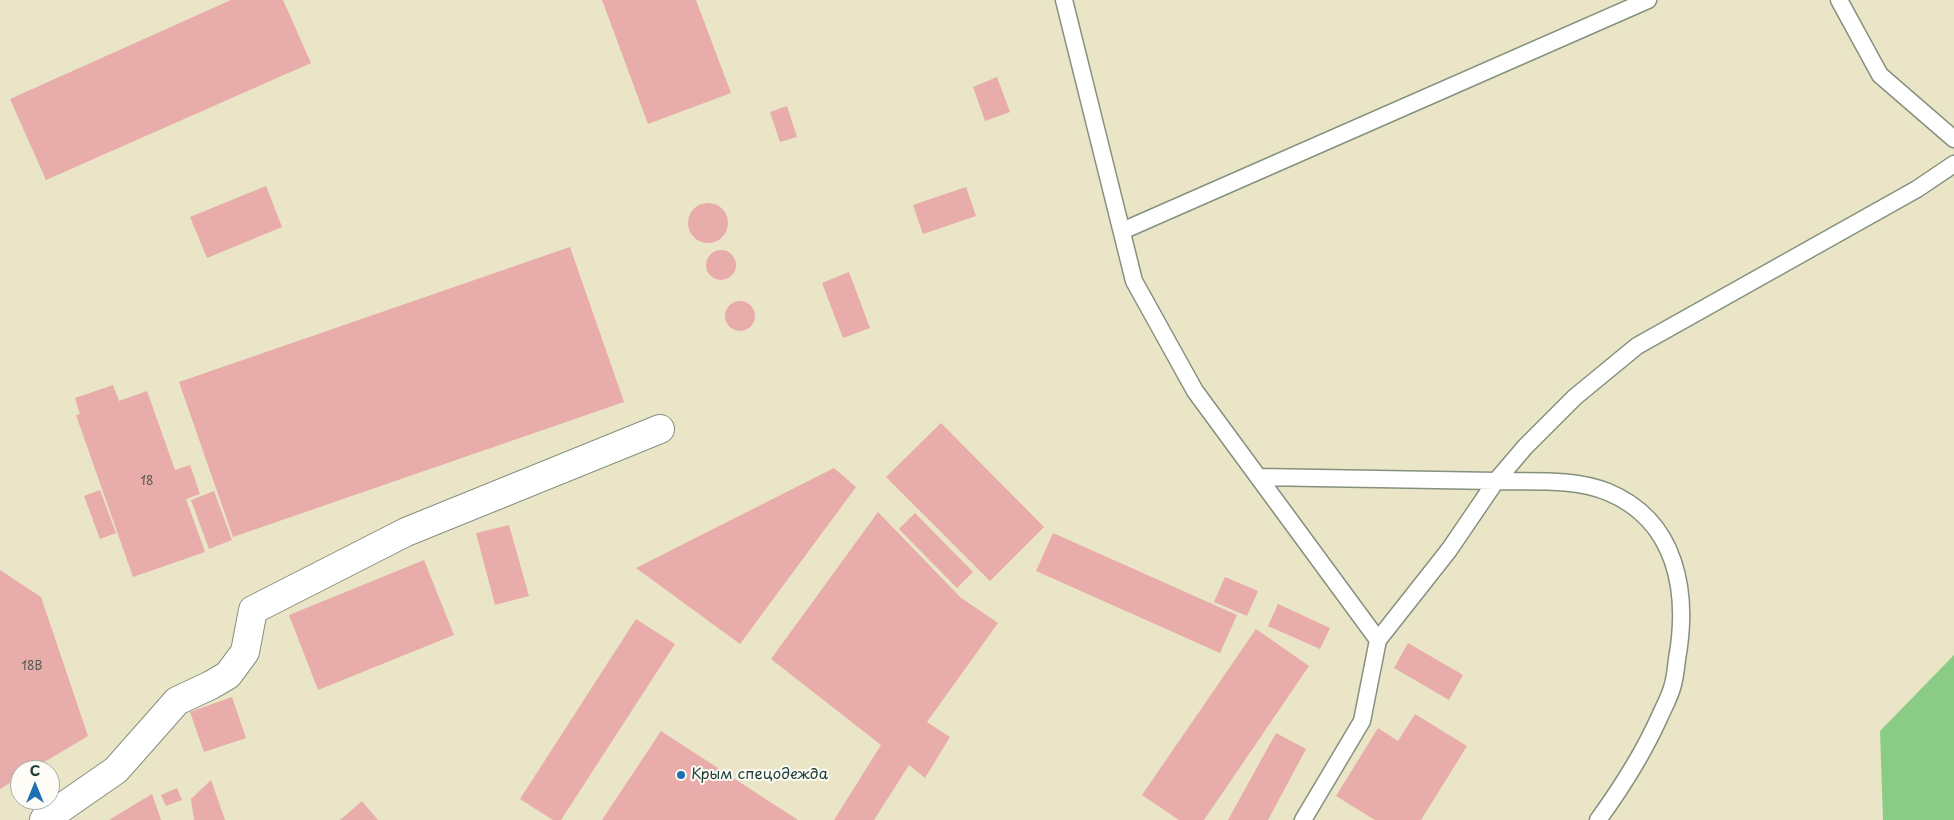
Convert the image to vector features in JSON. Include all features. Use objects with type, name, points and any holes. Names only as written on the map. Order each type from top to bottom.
[{"type":"street","points":[[44,820],[116,770],[177,701],[228,675],[245,652],[253,610],[406,532],[660,429]]},
{"type":"lane","points":[[1064,0],[1134,281],[1195,391],[1378,640]]},
{"type":"lane","points":[[1122,231],[1648,0]]},
{"type":"lane","points":[[1839,0],[1880,75],[1954,139]]},
{"type":"lane","points":[[1303,820],[1362,721],[1378,640],[1449,550],[1496,481],[1575,397],[1637,346],[1917,188],[1954,164]]},
{"type":"lane","points":[[1258,477],[1579,484],[1608,492],[1637,507],[1658,530],[1675,564],[1682,600],[1681,640],[1672,689],[1646,748],[1598,820]]},
{"type":"green space","points":[[1954,655],[1954,820],[1883,820],[1880,731]]},
{"type":"building","points":[[231,0],[283,0],[311,63],[46,180],[10,99]]},
{"type":"building","points":[[602,0],[696,0],[731,93],[648,124]]},
{"type":"building","points":[[997,77],[1010,112],[985,121],[973,87]]},
{"type":"building","points":[[787,106],[797,137],[780,142],[770,112]]},
{"type":"building","points":[[266,186],[282,227],[207,258],[190,217]]},
{"type":"building","points":[[966,187],[976,216],[923,234],[913,205]]},
{"type":"building","points":[[708,203],[722,209],[728,223],[722,237],[708,243],[694,237],[688,223],[694,209]]},
{"type":"building","points":[[570,247],[624,402],[233,537],[179,382]]},
{"type":"building","points":[[721,250],[727,251],[735,259],[735,271],[727,279],[721,280],[715,279],[707,271],[706,265],[707,259],[715,251]]},
{"type":"building","points":[[849,272],[870,328],[843,338],[822,283]]},
{"type":"building","points":[[740,301],[751,305],[755,316],[751,327],[740,331],[729,327],[725,316],[729,305]]},
{"type":"building","points":[[113,385],[119,401],[147,391],[175,470],[190,465],[200,494],[186,499],[205,552],[133,577],[76,415],[80,414],[75,398]]},
{"type":"building","points":[[941,423],[1044,527],[990,581],[886,477]]},
{"type":"building","points":[[834,468],[856,487],[740,644],[636,568]]},
{"type":"building","points":[[100,490],[116,533],[100,539],[84,496]]},
{"type":"building","points":[[214,491],[232,540],[209,549],[191,500]]},
{"type":"building","points":[[878,512],[960,597],[998,623],[927,722],[950,737],[925,778],[909,765],[874,820],[834,820],[881,745],[771,659]]},
{"type":"building","points":[[915,513],[973,572],[957,588],[899,529]]},
{"type":"building","points":[[509,525],[529,596],[495,605],[476,533]]},
{"type":"building","points":[[1053,533],[1237,615],[1220,653],[1036,571]]},
{"type":"building","points":[[424,560],[454,635],[318,690],[289,615]]},
{"type":"building","points":[[0,570],[41,597],[88,736],[48,760],[10,760],[10,783],[0,789]]},
{"type":"building","points":[[1225,577],[1258,591],[1247,616],[1214,602]]},
{"type":"building","points":[[1278,604],[1330,628],[1320,649],[1268,626]]},
{"type":"building","points":[[636,619],[675,644],[561,820],[553,820],[520,799]]},
{"type":"building","points":[[1256,629],[1309,666],[1204,820],[1179,820],[1142,795]]},
{"type":"building","points":[[1408,643],[1463,675],[1449,700],[1394,668]]},
{"type":"building","points":[[232,697],[246,738],[204,752],[190,712]]},
{"type":"building","points":[[1415,714],[1467,746],[1421,820],[1375,820],[1336,796],[1378,728],[1398,741]]},
{"type":"building","name":"Крым спецодежда","points":[[661,731],[798,820],[602,820]]},
{"type":"building","points":[[1276,733],[1306,749],[1268,820],[1228,820]]},
{"type":"building","points":[[211,780],[225,820],[194,820],[191,799]]},
{"type":"building","points":[[177,788],[182,800],[166,806],[161,795]]},
{"type":"building","points":[[152,794],[161,820],[109,820]]},
{"type":"building","points":[[362,801],[378,820],[340,820]]},
{"type":"place","name":"Крым спецодежда","points":[[681,775]]}]
